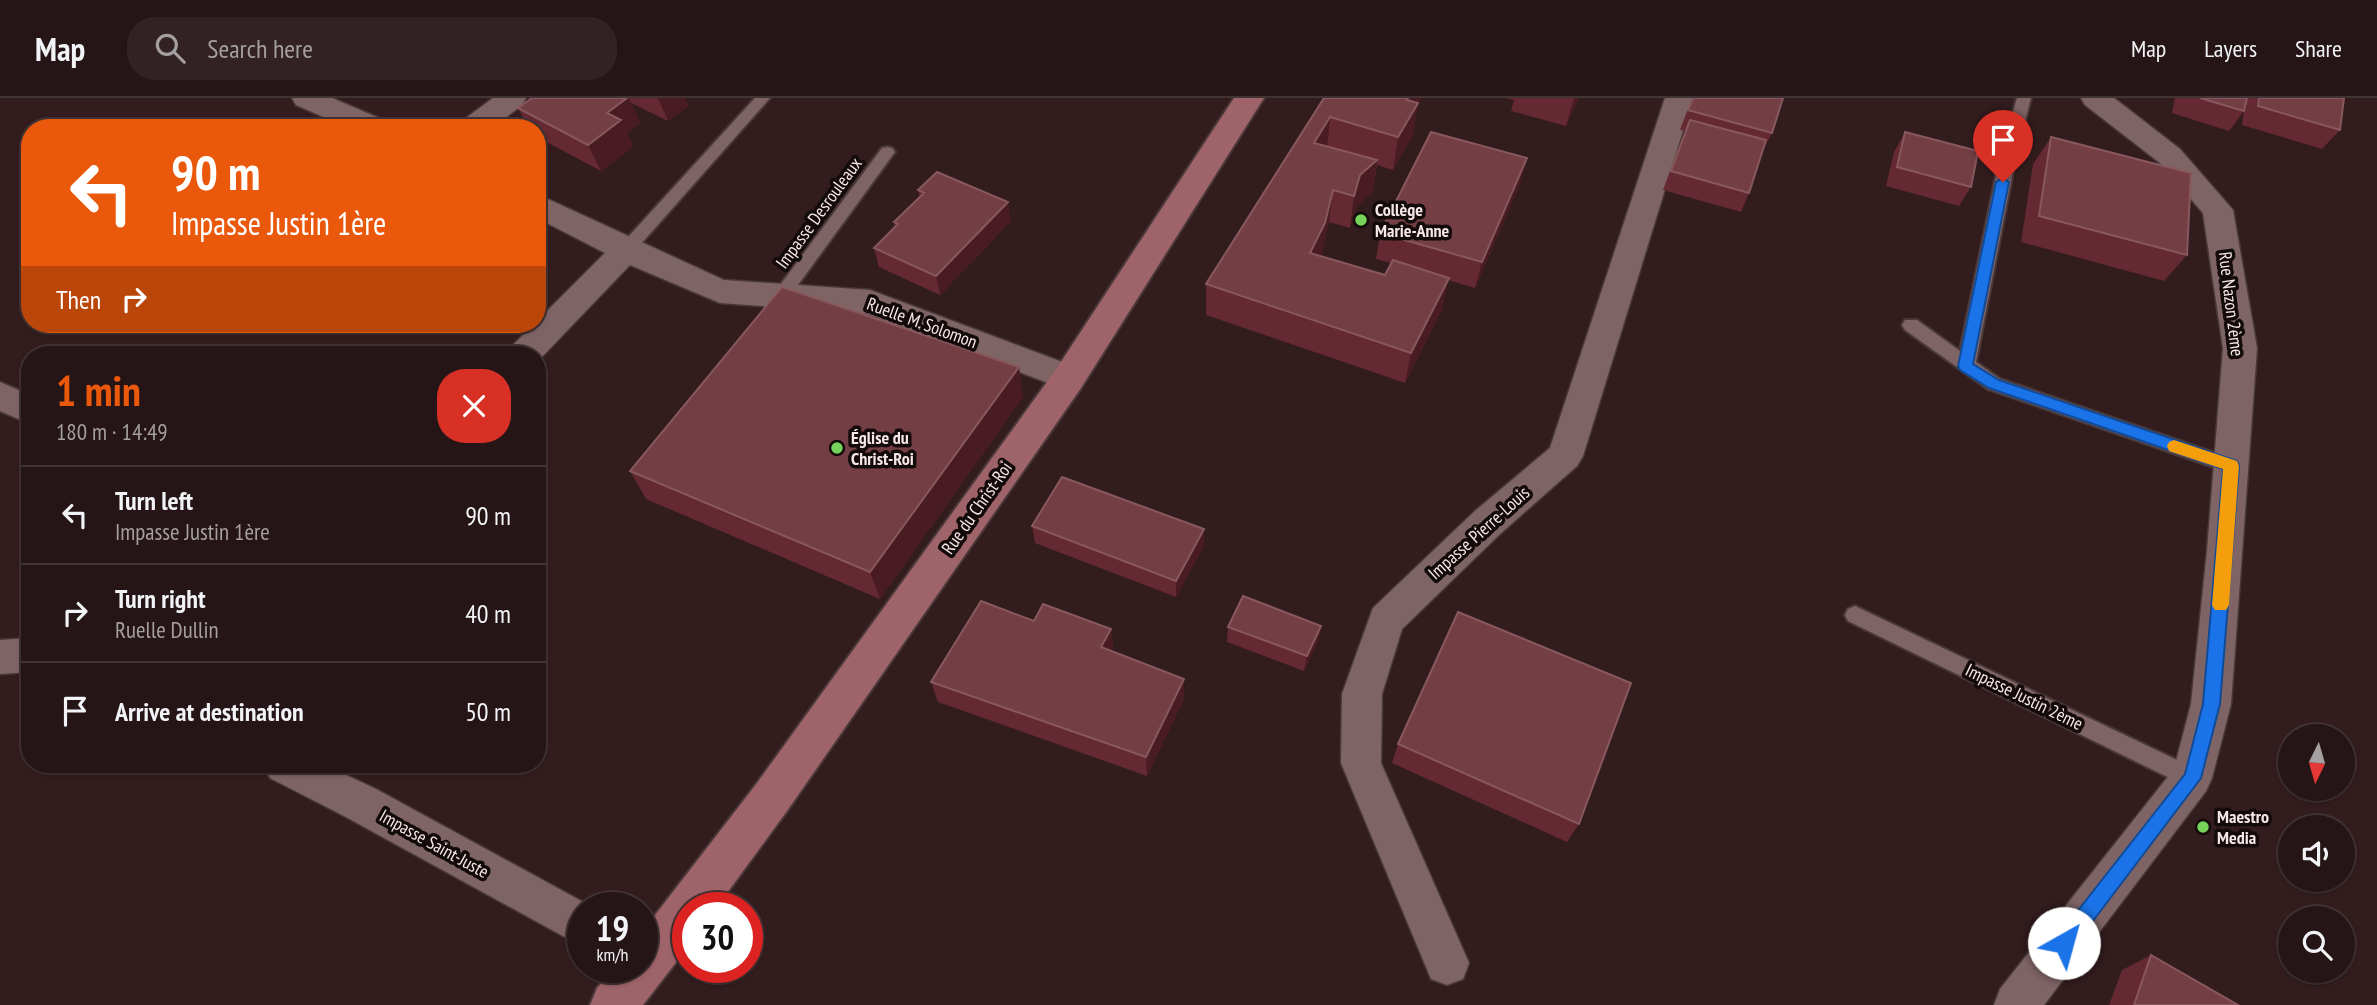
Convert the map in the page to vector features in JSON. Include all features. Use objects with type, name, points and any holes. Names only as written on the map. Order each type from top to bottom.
[{"type":"street","points":[[306,98],[355,119]]},
{"type":"street","points":[[484,119],[512,98]]},
{"type":"street","name":"Rue du Christ-Roi","points":[[701,892],[772,797],[1069,377],[1249,98]]},
{"type":"street","name":"Impasse Pierre-Louis","points":[[1447,963],[1361,762],[1363,694],[1386,620],[1488,522],[1565,456],[1679,98]]},
{"type":"street","name":"Rue Nazon 2ème","points":[[2016,1005],[2192,778],[2211,704],[2240,348],[2218,210],[2170,156],[2095,98]]},
{"type":"street","name":"Ruelle M. Solomon","points":[[546,210],[626,250],[720,291],[870,302],[1069,377]]},
{"type":"street","points":[[546,332],[626,250]]},
{"type":"street","points":[[533,346],[545,333]]},
{"type":"street","points":[[0,395],[21,406]]},
{"type":"street","points":[[0,657],[21,656]]},
{"type":"street","name":"Impasse Saint-Juste","points":[[300,773],[360,803],[567,917]]},
{"type":"street","name":"Rue du Christ-Roi","points":[[658,945],[672,928]]},
{"type":"street","name":"Rue du Christ-Roi","points":[[614,1005],[629,983]]},
{"type":"lane","points":[[626,250],[763,98]]},
{"type":"lane","points":[[1966,366],[2008,156],[2024,98]]},
{"type":"lane","name":"Impasse Desrouleaux","points":[[781,296],[887,152]]},
{"type":"lane","points":[[1911,325],[1994,384],[2231,466]]},
{"type":"lane","name":"Impasse Justin 2ème","points":[[1855,615],[2192,778]]},
{"type":"building","points":[[532,98],[627,98],[607,113],[621,120],[588,145],[546,123],[546,119],[539,119],[518,108]]},
{"type":"building","points":[[1324,98],[1408,98],[1407,100],[1418,103],[1398,137],[1330,117],[1314,143],[1377,160],[1360,175],[1354,196],[1333,190],[1325,223],[1310,253],[1385,275],[1393,260],[1449,278],[1411,353],[1206,284]]},
{"type":"building","points":[[1693,98],[1783,98],[1772,133],[1688,110]]},
{"type":"building","points":[[2200,98],[2247,98],[2244,111]]},
{"type":"building","points":[[2259,98],[2344,98],[2340,130],[2258,106]]},
{"type":"building","points":[[1690,120],[1766,140],[1749,193],[1671,171]]},
{"type":"building","points":[[1431,132],[1527,158],[1482,262],[1380,233]]},
{"type":"building","points":[[1905,132],[1978,151],[1971,187],[1897,167]]},
{"type":"building","points":[[2051,137],[2191,173],[2187,255],[2039,216]]},
{"type":"building","points":[[937,172],[1008,202],[936,276],[874,248],[898,224],[894,222],[924,193],[918,190]]},
{"type":"building","name":"Église du Christ-Roi","points":[[782,287],[1019,367],[870,572],[630,471]]},
{"type":"building","points":[[1062,477],[1204,529],[1176,581],[1032,526]]},
{"type":"building","points":[[1243,596],[1321,626],[1307,656],[1228,627]]},
{"type":"building","points":[[981,601],[1034,621],[1043,604],[1111,629],[1101,647],[1184,679],[1146,757],[931,682]]},
{"type":"building","points":[[1458,612],[1631,683],[1579,824],[1398,744]]},
{"type":"building","points":[[2151,955],[2238,1005],[2134,1005]]},
{"type":"slow traffic","points":[[2174,446],[2231,466],[2220,605]]},
{"type":"place","name":"Collège Marie-Anne","points":[[1361,220]]},
{"type":"place","name":"Église du Christ-Roi","points":[[837,448]]},
{"type":"place","name":"Maestro Media","points":[[2203,827]]},
{"type":"route","points":[[2003,182],[1966,366],[1994,384],[2231,466],[2211,704],[2192,778],[2064,943]]}]
